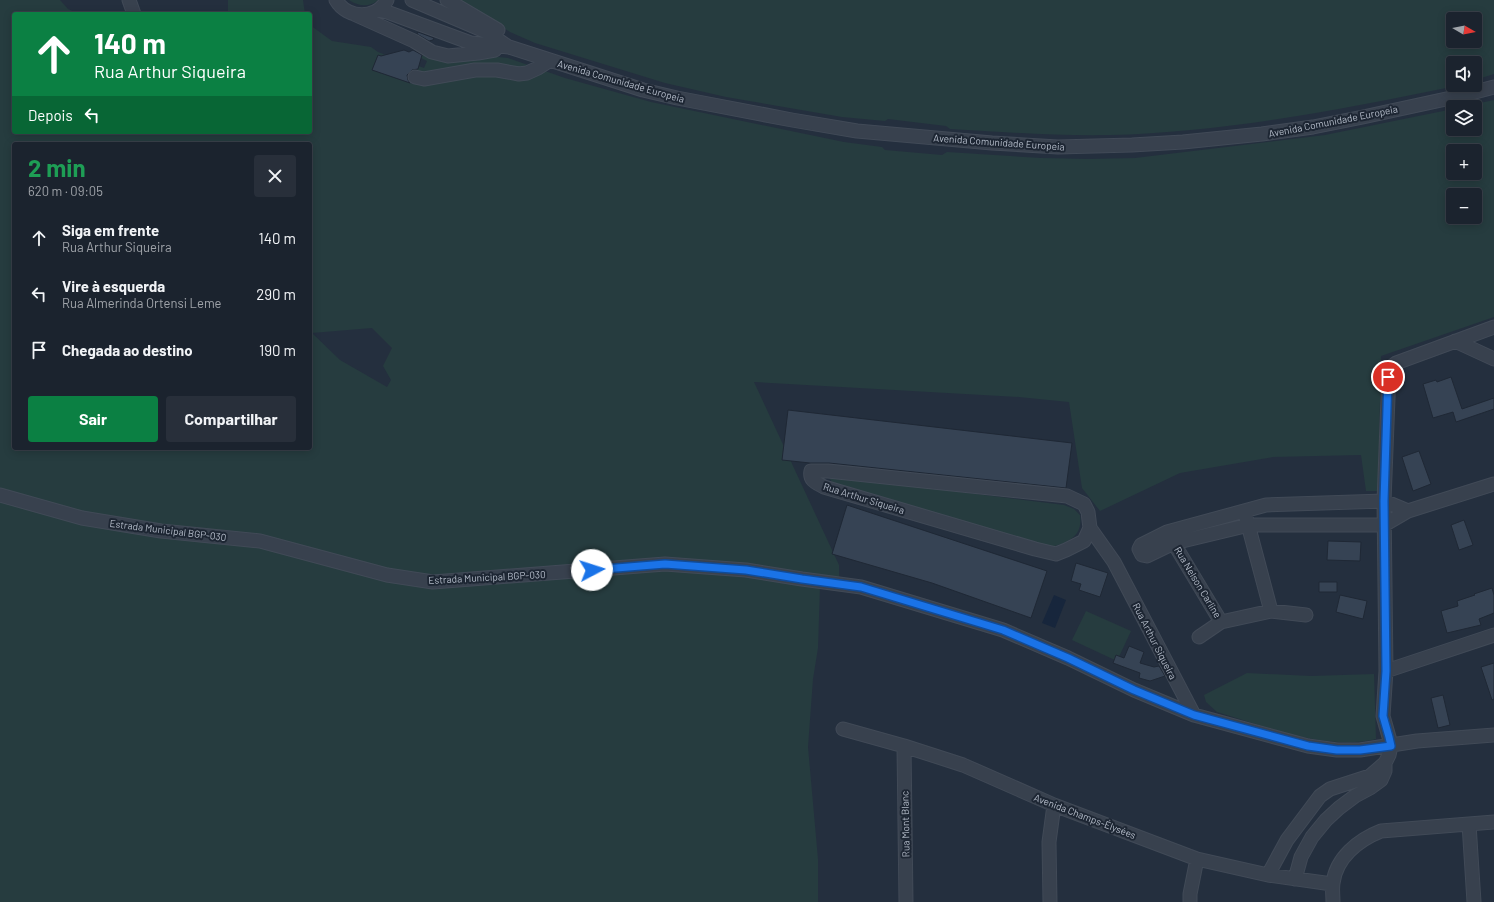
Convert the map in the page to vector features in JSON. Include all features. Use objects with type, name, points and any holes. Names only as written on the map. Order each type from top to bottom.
[{"type":"street","points":[[129,0],[133,12]]},
{"type":"street","name":"Avenida Comunidade Europeia","points":[[336,0],[345,10],[414,41],[432,52],[448,56],[469,49],[509,48]]},
{"type":"street","name":"Avenida Comunidade Europeia","points":[[412,0],[487,32],[509,48],[643,90],[677,98],[857,131],[992,143],[1058,147],[1176,143],[1288,131],[1363,117],[1494,87]]},
{"type":"street","points":[[447,0],[505,35],[509,48]]},
{"type":"street","points":[[354,14],[367,14],[384,6],[395,33]]},
{"type":"street","name":"Avenida Comunidade Europeia","points":[[384,6],[469,49]]},
{"type":"street","points":[[469,49],[477,34],[487,32]]},
{"type":"street","points":[[415,77],[424,79],[475,70],[497,70],[519,74],[538,68],[550,61]]},
{"type":"street","points":[[1295,879],[1301,856],[1312,837],[1326,820],[1355,796],[1381,780],[1391,746],[1383,716],[1386,671],[1384,501],[1389,372],[1391,367],[1396,363],[1494,327]]},
{"type":"street","points":[[1455,341],[1494,358]]},
{"type":"street","name":"Rua Arthur Siqueira","points":[[1090,528],[1084,541],[1056,554],[1027,547],[824,488],[812,480],[810,475],[811,471],[828,471],[1067,496],[1084,504],[1088,512],[1090,528],[1114,562],[1194,715]]},
{"type":"street","points":[[1384,525],[1408,511],[1494,484]]},
{"type":"street","name":"Estrada Municipal BGP-030","points":[[0,495],[82,518],[161,531],[260,541],[387,575],[433,582],[665,564],[746,570],[861,587],[1003,630],[1068,658],[1134,690],[1194,715]]},
{"type":"street","points":[[1171,538],[1266,505],[1384,501],[1408,511]]},
{"type":"street","points":[[1314,504],[1314,525]]},
{"type":"street","points":[[1244,512],[1271,611]]},
{"type":"street","name":"Rua Nelson Carline","points":[[1221,622],[1171,538],[1248,525],[1384,525]]},
{"type":"street","name":"Rua Nelson Carline","points":[[1199,637],[1221,622],[1271,611],[1306,615]]},
{"type":"street","points":[[1386,671],[1494,635]]},
{"type":"street","points":[[1194,715],[1308,746],[1337,750],[1360,750],[1417,741],[1494,735]]},
{"type":"street","name":"Avenida Champs-Élysées","points":[[843,729],[904,746],[963,765],[1054,805],[1197,860],[1268,875],[1332,884]]},
{"type":"street","name":"Rua Mont Blanc","points":[[904,746],[906,902]]},
{"type":"street","points":[[1268,875],[1287,840],[1320,796],[1330,789],[1370,776],[1385,763]]},
{"type":"street","points":[[1050,902],[1049,842],[1054,805]]},
{"type":"street","points":[[1334,902],[1332,884],[1341,862],[1354,846],[1372,835],[1381,831],[1494,822]]},
{"type":"street","points":[[1469,824],[1474,902]]},
{"type":"street","points":[[1190,902],[1190,894],[1197,860]]},
{"type":"green space","points":[[0,0],[60,0],[68,9],[75,12],[12,12],[12,134],[312,134],[312,26],[332,41],[371,47],[378,52],[424,68],[427,61],[421,58],[423,54],[429,57],[508,58],[565,78],[651,102],[844,142],[882,147],[885,150],[942,155],[947,152],[1041,158],[1135,158],[1325,135],[1446,110],[1446,136],[1482,136],[1482,103],[1494,100],[1494,317],[1381,356],[1378,491],[1366,491],[1361,455],[1273,457],[1180,473],[1100,511],[1082,488],[1069,402],[1019,397],[754,382],[839,565],[839,589],[820,586],[818,648],[813,679],[808,747],[818,859],[818,902],[0,902]],"holes":[[[378,55],[387,58],[386,61],[417,70],[413,84],[372,70]],[[372,328],[392,348],[383,366],[391,380],[387,387],[340,360],[312,333]]]},
{"type":"green space","points":[[228,0],[303,0],[305,12],[228,12]]},
{"type":"green space","points":[[349,0],[378,0],[375,3],[364,5],[356,4]]},
{"type":"green space","points":[[459,0],[1494,0],[1494,74],[1482,78],[1482,56],[1446,56],[1446,88],[1324,112],[1238,125],[1153,133],[1110,135],[1030,134],[950,129],[946,126],[888,119],[885,121],[842,117],[726,97],[665,83],[535,43],[510,32]]},
{"type":"green space","points":[[834,476],[1064,505],[1074,509],[1080,515],[1079,528],[1077,533],[1069,540],[1051,547],[832,482],[830,479]]},
{"type":"green space","points":[[1086,611],[1131,631],[1117,661],[1072,640]]},
{"type":"green space","points":[[1247,673],[1311,676],[1374,674],[1376,739],[1357,742],[1337,742],[1296,735],[1217,712],[1206,702],[1204,695]]},
{"type":"water","points":[[1054,595],[1066,600],[1055,628],[1042,623]]},
{"type":"building","points":[[418,32],[434,38],[433,40],[429,41],[417,34]]},
{"type":"building","points":[[404,50],[409,52],[413,50],[422,55],[418,69],[412,70],[407,75],[410,83],[372,70],[378,55],[381,56]]},
{"type":"building","points":[[1451,377],[1462,409],[1494,398],[1494,409],[1456,422],[1453,412],[1433,418],[1423,384],[1436,380],[1437,382]]},
{"type":"building","points":[[788,410],[1072,443],[1066,488],[829,463],[810,463],[782,460]]},
{"type":"building","points":[[1419,451],[1431,484],[1413,491],[1402,457]]},
{"type":"building","points":[[847,505],[1047,571],[1031,618],[932,583],[832,554]]},
{"type":"building","points":[[1464,520],[1473,545],[1459,550],[1451,525]]},
{"type":"building","points":[[1328,541],[1361,542],[1360,561],[1327,560]]},
{"type":"building","points":[[1076,563],[1108,573],[1100,597],[1079,590],[1081,584],[1071,581]]},
{"type":"building","points":[[1319,582],[1337,582],[1337,592],[1319,592]]},
{"type":"building","points":[[1492,588],[1494,595],[1494,613],[1479,619],[1481,625],[1447,633],[1441,611],[1458,606],[1457,601]]},
{"type":"building","points":[[1340,595],[1367,601],[1363,619],[1336,612]]},
{"type":"building","points":[[1129,646],[1144,652],[1140,663],[1154,667],[1159,666],[1165,676],[1150,681],[1139,678],[1140,673],[1113,663],[1116,655],[1124,658]]},
{"type":"building","points":[[1494,663],[1494,699],[1492,700],[1481,667]]},
{"type":"building","points":[[1443,695],[1450,725],[1438,728],[1431,698]]},
{"type":"route","points":[[592,570],[665,564],[746,570],[861,587],[1003,630],[1068,658],[1134,690],[1194,715],[1308,746],[1337,750],[1360,750],[1391,746],[1383,720],[1386,671],[1384,501],[1388,377]]}]
